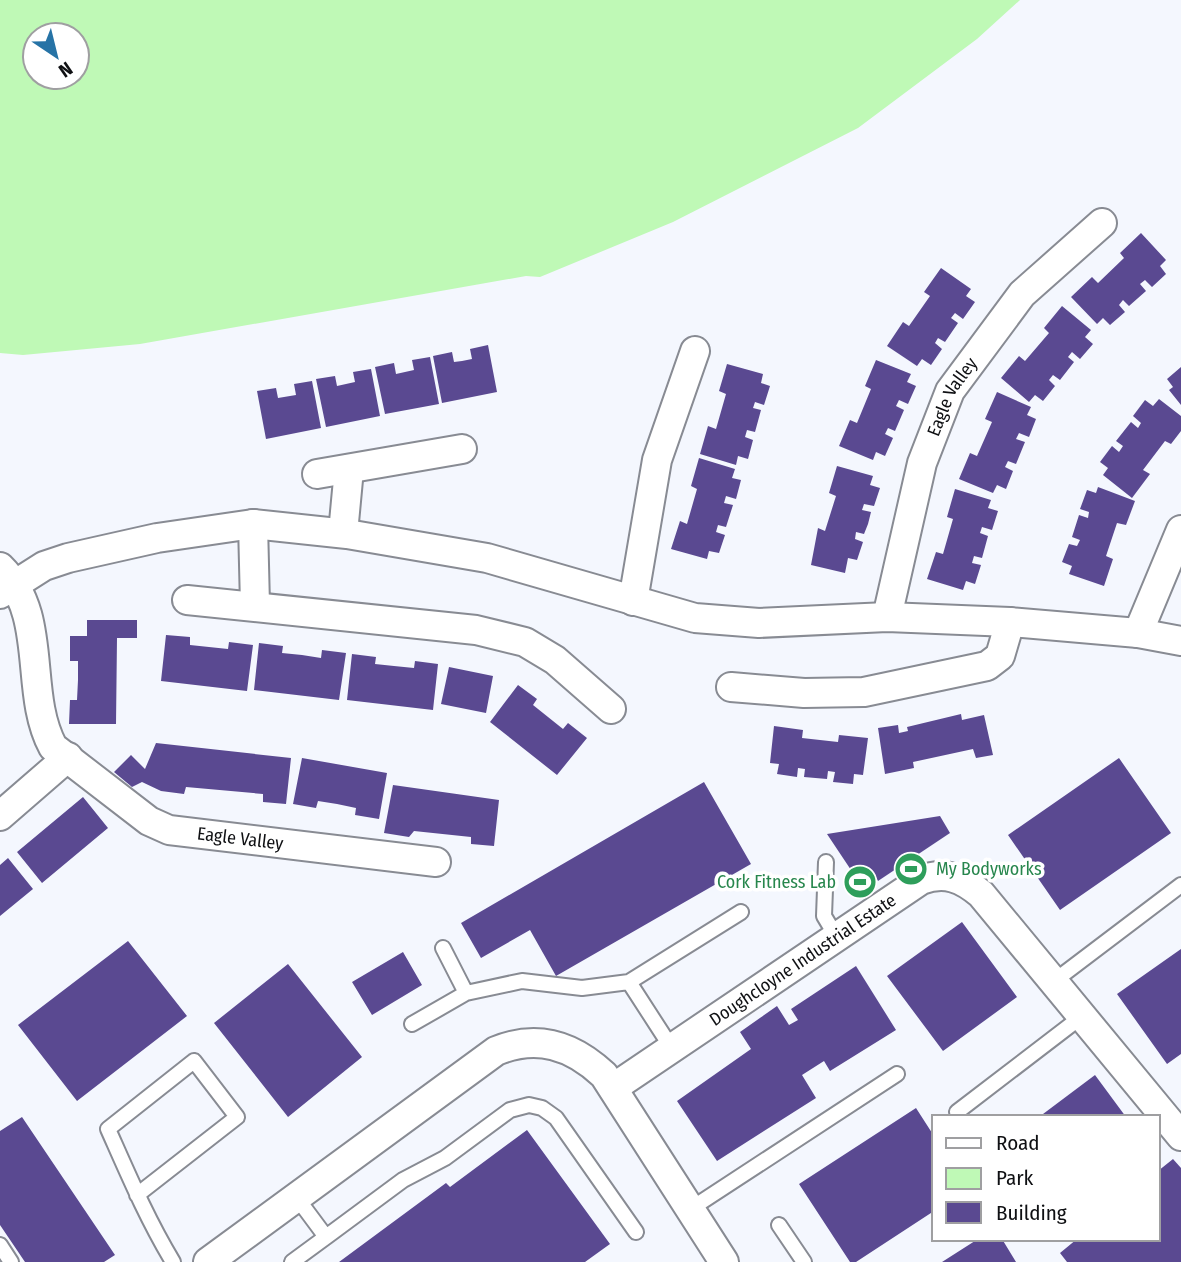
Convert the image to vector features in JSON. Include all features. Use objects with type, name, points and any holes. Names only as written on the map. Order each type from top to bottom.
[{"type":"street","name":"Eagle Valley","points":[[887,617],[922,463],[950,391],[1023,294],[1101,223]]},
{"type":"street","points":[[633,601],[657,460],[695,351]]},
{"type":"street","points":[[317,474],[462,449]]},
{"type":"street","points":[[343,533],[349,469]]},
{"type":"street","name":"Eagle Valley","points":[[436,862],[169,830],[149,821],[53,747],[44,730],[36,654],[5,581],[68,558],[157,538],[253,524],[343,533],[488,558],[695,618],[760,623],[887,617],[1010,622],[1138,633],[1181,641]]},
{"type":"street","points":[[253,524],[255,605]]},
{"type":"street","points":[[1138,633],[1181,530]]},
{"type":"street","points":[[187,600],[476,630],[525,642],[555,660],[611,709]]},
{"type":"street","points":[[731,687],[804,692],[864,692],[987,666],[1000,656],[1010,622]]},
{"type":"street","points":[[0,816],[68,757]]},
{"type":"street","name":"Doughcloyne Industrial Estate","points":[[613,1088],[836,936],[921,880],[936,874],[960,878],[981,894],[1181,1136]]},
{"type":"street","points":[[208,1262],[496,1051],[512,1045],[547,1042],[591,1063],[613,1088],[723,1262]]},
{"type":"lane","points":[[826,862],[824,916],[836,936]]},
{"type":"lane","points":[[1053,982],[1181,885]]},
{"type":"lane","points":[[412,1024],[466,993],[522,981],[582,988],[629,982],[741,912]]},
{"type":"lane","points":[[443,948],[466,993]]},
{"type":"lane","points":[[629,982],[671,1047]]},
{"type":"lane","points":[[957,1112],[1081,1017]]},
{"type":"lane","points":[[137,1195],[237,1117],[194,1061],[108,1129],[137,1195],[173,1262]]},
{"type":"lane","points":[[690,1210],[897,1074]]},
{"type":"lane","points":[[292,1262],[403,1180],[445,1158],[510,1110],[529,1105],[542,1108],[556,1118],[636,1232]]},
{"type":"lane","points":[[297,1198],[326,1237]]},
{"type":"lane","points":[[779,1224],[804,1262]]},
{"type":"lane","points":[[0,1245],[11,1262]]},
{"type":"green space","points":[[0,0],[1020,0],[977,39],[858,128],[673,222],[540,277],[526,276],[140,344],[23,355],[0,353]]},
{"type":"building","points":[[1141,233],[1166,260],[1160,266],[1166,274],[1152,287],[1145,280],[1140,284],[1146,291],[1129,306],[1123,300],[1119,305],[1125,312],[1110,325],[1103,318],[1097,324],[1071,297],[1092,277],[1098,283],[1124,258],[1120,253]]},
{"type":"building","points":[[941,268],[971,289],[966,296],[975,302],[963,319],[955,313],[951,318],[958,323],[945,342],[938,338],[935,343],[942,349],[931,365],[922,359],[917,366],[887,346],[903,322],[909,326],[930,296],[924,292]]},
{"type":"building","points":[[1062,306],[1091,330],[1085,337],[1093,344],[1080,359],[1072,352],[1068,357],[1074,362],[1060,380],[1053,375],[1049,380],[1055,386],[1043,401],[1035,395],[1029,402],[1001,378],[1019,356],[1025,361],[1049,333],[1044,328]]},
{"type":"building","points":[[488,345],[497,392],[442,403],[433,356],[452,352],[454,362],[472,359],[470,349]]},
{"type":"building","points":[[430,357],[439,404],[385,414],[375,367],[394,363],[396,374],[414,370],[412,360]]},
{"type":"building","points":[[876,360],[911,374],[907,382],[916,386],[908,404],[899,400],[896,406],[904,410],[895,431],[888,428],[885,434],[893,438],[885,456],[876,452],[873,460],[839,446],[850,420],[857,423],[871,389],[865,386]]},
{"type":"building","points":[[727,364],[763,374],[761,383],[770,386],[764,405],[755,402],[753,408],[761,410],[755,432],[747,430],[745,437],[753,440],[748,459],[738,456],[736,465],[700,454],[708,426],[716,429],[726,394],[719,391]]},
{"type":"building","points":[[1181,367],[1181,405],[1169,390],[1173,387],[1167,379]]},
{"type":"building","points":[[371,369],[380,416],[326,427],[316,379],[335,376],[337,386],[355,382],[353,372]]},
{"type":"building","points":[[312,381],[321,428],[266,439],[257,391],[276,388],[278,398],[296,395],[294,384]]},
{"type":"building","points":[[997,392],[1031,407],[1027,415],[1036,419],[1029,437],[1019,433],[1016,439],[1025,442],[1016,464],[1008,461],[1005,467],[1013,471],[1006,489],[997,485],[993,493],[959,479],[970,453],[977,456],[992,422],[985,419]]},
{"type":"building","points":[[1159,399],[1181,416],[1181,431],[1171,444],[1165,441],[1143,470],[1150,474],[1132,498],[1103,475],[1108,468],[1100,462],[1112,446],[1119,452],[1123,446],[1116,441],[1131,422],[1138,428],[1141,423],[1133,416],[1145,400],[1153,406]]},
{"type":"building","points":[[699,458],[735,469],[732,478],[741,480],[736,499],[726,496],[724,503],[733,505],[726,527],[718,525],[716,532],[725,535],[719,553],[709,551],[707,559],[671,549],[680,521],[687,524],[697,489],[691,486]]},
{"type":"building","points":[[837,466],[873,476],[870,485],[880,488],[874,506],[864,504],[862,510],[871,512],[868,524],[864,534],[856,532],[855,539],[863,542],[857,560],[848,558],[845,573],[811,565],[818,528],[825,531],[836,496],[829,493]]},
{"type":"building","points":[[1098,487],[1135,501],[1126,525],[1117,523],[1106,556],[1113,559],[1104,586],[1069,574],[1072,566],[1062,562],[1069,544],[1077,546],[1080,540],[1072,537],[1079,515],[1088,518],[1089,512],[1080,509],[1087,490],[1096,493]]},
{"type":"building","points":[[955,489],[991,500],[988,508],[998,511],[992,530],[982,527],[980,533],[988,536],[982,558],[974,556],[972,563],[981,565],[975,584],[966,581],[963,590],[927,579],[936,552],[943,554],[953,519],[947,517]]},
{"type":"building","points":[[87,620],[137,620],[137,638],[117,638],[116,724],[69,724],[70,700],[77,700],[78,680],[78,661],[70,661],[70,636],[87,636]]},
{"type":"building","points":[[166,635],[190,637],[190,645],[228,649],[229,642],[253,645],[247,691],[161,681]]},
{"type":"building","points":[[259,643],[283,646],[282,653],[321,658],[322,650],[346,653],[339,700],[254,690]]},
{"type":"building","points":[[352,654],[376,657],[375,664],[414,668],[415,661],[438,664],[433,710],[347,700]]},
{"type":"building","points":[[449,667],[493,676],[486,713],[441,704]]},
{"type":"building","points":[[518,685],[537,699],[533,705],[563,729],[568,723],[587,738],[557,775],[490,722]]},
{"type":"building","points":[[961,714],[962,720],[984,715],[993,755],[976,758],[973,749],[913,762],[914,768],[885,774],[878,728],[898,725],[899,733],[908,731],[907,727]]},
{"type":"building","points":[[774,726],[803,730],[802,738],[838,742],[839,735],[868,738],[863,775],[854,774],[853,784],[833,782],[835,772],[828,771],[827,779],[804,777],[805,769],[798,768],[797,777],[777,774],[779,764],[770,763]]},
{"type":"building","points":[[156,743],[291,758],[286,804],[263,802],[263,794],[186,787],[184,794],[161,791],[142,782],[132,787],[114,772],[131,755],[145,769]]},
{"type":"building","points":[[302,758],[387,773],[379,819],[355,815],[356,808],[337,804],[318,801],[316,808],[293,804]]},
{"type":"building","points":[[1119,758],[1171,833],[1060,910],[1008,835]]},
{"type":"building","points":[[704,782],[751,864],[556,976],[530,930],[481,958],[461,923]]},
{"type":"building","points":[[393,785],[499,800],[494,846],[471,844],[471,837],[414,831],[409,837],[384,833]]},
{"type":"building","points":[[83,797],[108,828],[42,883],[17,852]]},
{"type":"building","points":[[940,816],[950,833],[878,881],[873,872],[859,882],[827,834]]},
{"type":"building","points":[[8,858],[33,889],[0,916],[0,865]]},
{"type":"building","points":[[962,922],[1017,997],[943,1051],[887,976]]},
{"type":"building","points":[[128,941],[187,1016],[77,1101],[18,1025]]},
{"type":"building","points":[[1181,949],[1181,1054],[1167,1064],[1117,994]]},
{"type":"building","points":[[403,952],[422,985],[372,1015],[352,982]]},
{"type":"building","points":[[288,964],[362,1057],[288,1117],[214,1023]]},
{"type":"building","points":[[856,966],[896,1030],[830,1071],[824,1061],[802,1075],[816,1098],[717,1161],[677,1101],[751,1049],[740,1032],[777,1006],[789,1025],[798,1020],[791,1009]]},
{"type":"building","points":[[1095,1075],[1125,1115],[1042,1115]]},
{"type":"building","points":[[916,1108],[932,1133],[932,1212],[856,1262],[850,1262],[799,1184]]},
{"type":"building","points":[[22,1117],[115,1255],[104,1262],[25,1262],[0,1225],[0,1131]]},
{"type":"building","points":[[527,1130],[610,1244],[585,1262],[339,1262],[446,1183],[450,1187]]},
{"type":"building","points":[[1173,1159],[1181,1168],[1181,1262],[1067,1262],[1060,1253],[1075,1241],[1160,1241],[1160,1169]]},
{"type":"building","points":[[975,1241],[1003,1241],[1016,1262],[942,1262]]},
{"type":"place","name":"My Bodyworks","points":[[911,869]]},
{"type":"place","name":"Cork Fitness Lab","points":[[860,882]]}]
